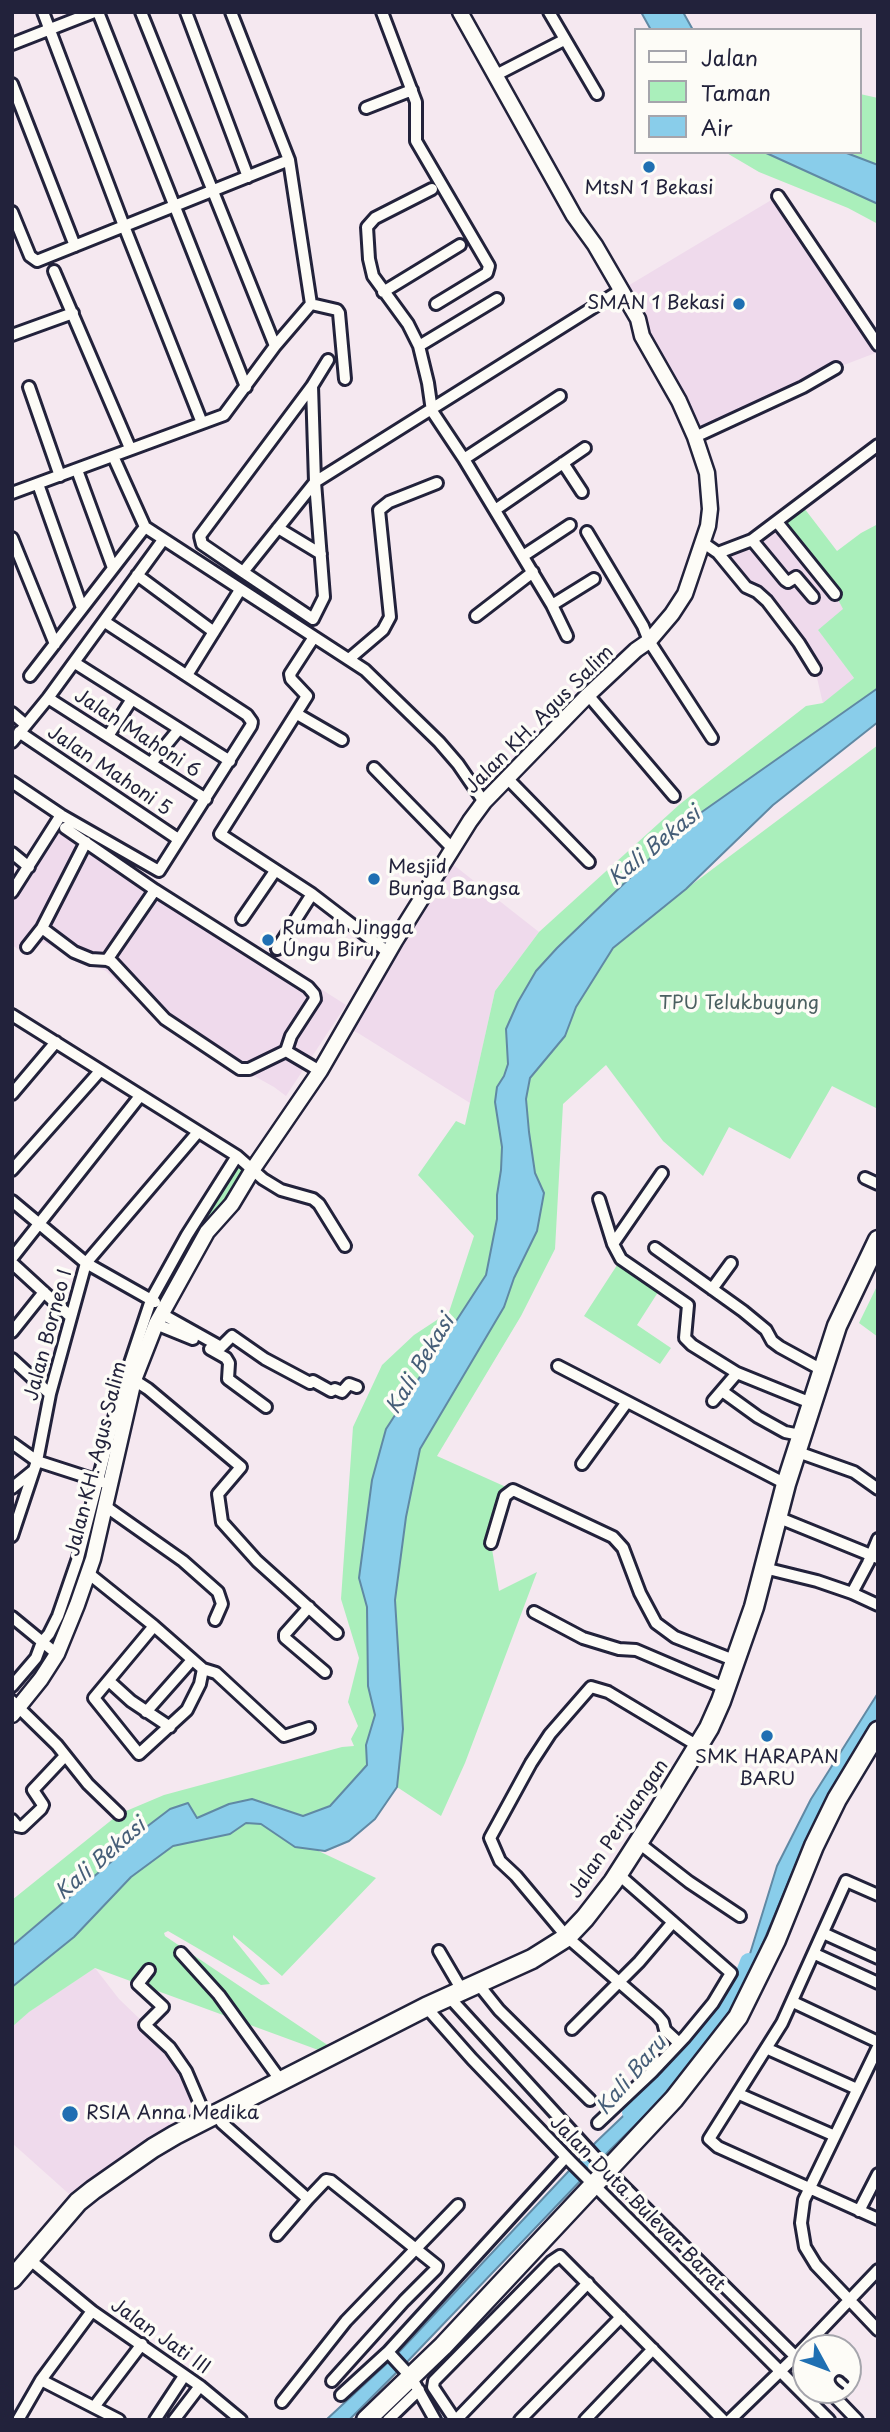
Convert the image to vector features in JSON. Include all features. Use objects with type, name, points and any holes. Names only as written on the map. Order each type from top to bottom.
[{"type":"main road","name":"Jalan Perjuangan","points":[[12,2279],[68,2212],[93,2190],[153,2148],[426,2007],[532,1959],[567,1937],[601,1899],[639,1843],[709,1728],[754,1607],[798,1443],[842,1310],[875,1252]]},
{"type":"main road","points":[[366,2420],[412,2379],[443,2346],[603,2166],[674,2099],[738,2018],[776,1940],[814,1846],[837,1799],[878,1731]]},
{"type":"street","points":[[43,12],[202,423]]},
{"type":"street","points":[[12,44],[96,12],[246,387]]},
{"type":"street","points":[[141,12],[275,346]]},
{"type":"street","points":[[186,12],[248,177]]},
{"type":"street","points":[[12,493],[225,414],[275,346],[311,304],[289,160],[232,12]]},
{"type":"street","points":[[382,12],[417,108],[416,141],[490,268],[436,304]]},
{"type":"street","name":"Jalan KH. Agus Salim","points":[[14,1708],[57,1654],[80,1598],[105,1506],[104,1482],[134,1380],[161,1315],[207,1232],[232,1203],[320,1072],[452,848],[484,802],[588,695],[649,641],[685,594],[708,526],[708,484],[695,437],[679,401],[642,336],[638,319],[574,216],[460,12]]},
{"type":"street","points":[[549,12],[597,93]]},
{"type":"street","points":[[496,75],[564,40]]},
{"type":"street","points":[[12,84],[75,246]]},
{"type":"street","points":[[366,108],[412,90]]},
{"type":"street","points":[[12,212],[33,260],[37,261],[289,160]]},
{"type":"street","points":[[432,189],[374,218],[367,226],[371,270],[383,292],[408,324],[419,346],[432,411],[533,572],[567,635]]},
{"type":"street","points":[[778,196],[878,345]]},
{"type":"street","points":[[383,292],[460,245]]},
{"type":"street","points":[[54,271],[130,448]]},
{"type":"street","points":[[243,572],[315,482],[621,290]]},
{"type":"street","points":[[419,346],[497,299]]},
{"type":"street","points":[[311,304],[338,311],[345,379]]},
{"type":"street","points":[[12,335],[73,313]]},
{"type":"street","points":[[312,386],[315,482],[324,597],[313,619],[202,544],[200,536],[312,386],[328,360]]},
{"type":"street","points":[[695,437],[803,387],[836,368]]},
{"type":"street","points":[[29,387],[60,476]]},
{"type":"street","points":[[464,459],[561,396]]},
{"type":"street","points":[[495,510],[586,448]]},
{"type":"street","points":[[718,554],[752,540],[877,448]]},
{"type":"street","points":[[113,456],[145,527],[349,659],[379,682],[458,764],[484,802]]},
{"type":"street","points":[[563,463],[583,492]]},
{"type":"street","points":[[77,470],[113,568]]},
{"type":"street","points":[[349,659],[383,630],[390,617],[379,510],[389,502],[437,483]]},
{"type":"street","points":[[38,485],[82,608]]},
{"type":"street","points":[[778,522],[835,594]]},
{"type":"street","points":[[523,556],[570,525]]},
{"type":"street","points":[[30,676],[145,527]]},
{"type":"street","points":[[278,528],[321,554]]},
{"type":"street","points":[[587,532],[643,626],[649,641],[712,738]]},
{"type":"street","points":[[12,538],[55,644]]},
{"type":"street","points":[[12,742],[75,663],[163,540]]},
{"type":"street","points":[[752,540],[785,580],[788,582],[796,577],[813,597]]},
{"type":"street","points":[[702,542],[718,554],[746,587],[767,601],[815,669]]},
{"type":"street","points":[[476,616],[533,572]]},
{"type":"street","points":[[137,575],[214,632]]},
{"type":"street","points":[[552,605],[594,579]]},
{"type":"street","points":[[187,675],[240,590]]},
{"type":"street","points":[[12,782],[61,815],[156,871],[160,870],[251,726],[250,718],[105,622]]},
{"type":"street","points":[[314,637],[290,674],[307,696],[220,834],[312,894],[389,953]]},
{"type":"street","points":[[75,663],[230,761]]},
{"type":"street","points":[[588,695],[674,796]]},
{"type":"street","name":"Jalan Mahoni 6","points":[[48,698],[206,799]]},
{"type":"street","points":[[108,736],[132,699]]},
{"type":"street","name":"Jalan Mahoni 5","points":[[12,713],[22,728],[178,839]]},
{"type":"street","points":[[297,714],[342,740]]},
{"type":"street","points":[[151,763],[179,729]]},
{"type":"street","points":[[374,768],[452,848]]},
{"type":"street","points":[[508,779],[589,862]]},
{"type":"street","points":[[12,892],[61,815]]},
{"type":"street","points":[[42,928],[74,952],[91,959],[107,960],[120,970],[165,1019],[240,1069],[249,1069],[286,1051],[291,1036],[315,999],[308,987],[155,890],[65,828]]},
{"type":"street","points":[[27,947],[42,928],[86,842]]},
{"type":"street","points":[[12,853],[29,867]]},
{"type":"street","points":[[242,919],[275,871]]},
{"type":"street","points":[[107,960],[155,890]]},
{"type":"street","points":[[277,949],[312,894]]},
{"type":"street","points":[[12,1015],[237,1156],[263,1179],[281,1190],[313,1199],[345,1246]]},
{"type":"street","points":[[12,1094],[56,1042]]},
{"type":"street","points":[[286,1051],[320,1072]]},
{"type":"street","points":[[12,1170],[100,1071]]},
{"type":"street","points":[[71,1317],[12,1261],[141,1096]]},
{"type":"street","name":"Jalan Borneo I","points":[[12,1536],[35,1466],[50,1394],[86,1264],[198,1132]]},
{"type":"street","points":[[12,1686],[36,1658],[42,1642],[58,1616],[104,1482],[122,1385],[151,1300],[187,1235],[237,1156]]},
{"type":"street","points":[[613,1244],[662,1172]]},
{"type":"street","points":[[865,1178],[878,1184]]},
{"type":"street","points":[[599,1199],[613,1244],[621,1259],[688,1305],[685,1338],[692,1345],[737,1373],[811,1403]]},
{"type":"street","points":[[12,1201],[86,1264],[151,1300],[161,1315],[186,1336],[226,1358],[230,1367],[228,1379],[267,1407]]},
{"type":"street","points":[[655,1248],[755,1320],[780,1347],[822,1370]]},
{"type":"street","points":[[712,1289],[731,1263]]},
{"type":"street","points":[[12,1332],[44,1292]]},
{"type":"street","points":[[161,1315],[221,1347],[232,1336],[265,1359],[331,1391],[335,1389],[342,1392],[349,1384],[357,1387]]},
{"type":"street","points":[[12,1359],[50,1394]]},
{"type":"street","points":[[558,1366],[786,1484]]},
{"type":"street","points":[[713,1401],[737,1373]]},
{"type":"street","points":[[134,1380],[241,1467],[218,1495],[222,1522],[257,1561],[337,1633]]},
{"type":"street","points":[[722,1391],[758,1418],[785,1432],[798,1443],[854,1472],[878,1489]]},
{"type":"street","points":[[582,1464],[627,1402]]},
{"type":"street","points":[[12,1443],[35,1466],[104,1482]]},
{"type":"street","points":[[12,1488],[35,1466]]},
{"type":"street","points":[[491,1543],[505,1496],[513,1490],[613,1537],[623,1548],[640,1593],[656,1623],[675,1637],[736,1661]]},
{"type":"street","points":[[105,1506],[183,1561],[218,1592],[222,1604],[215,1620]]},
{"type":"street","points":[[777,1517],[875,1556]]},
{"type":"street","points":[[852,1593],[875,1556],[878,1539]]},
{"type":"street","points":[[764,1568],[810,1578],[878,1605]]},
{"type":"street","points":[[88,1573],[203,1669],[216,1672],[284,1736],[309,1728]]},
{"type":"street","points":[[309,1608],[285,1634],[285,1638],[325,1672]]},
{"type":"street","points":[[534,1612],[583,1638],[619,1649],[636,1650],[725,1688]]},
{"type":"street","points":[[12,1617],[57,1654]]},
{"type":"street","points":[[154,1626],[94,1698],[139,1754],[170,1727],[192,1702],[200,1685],[203,1669]]},
{"type":"street","points":[[146,1712],[192,1660]]},
{"type":"street","points":[[108,1681],[146,1712],[170,1727]]},
{"type":"street","points":[[679,2043],[664,2030],[663,2022],[657,2015],[567,1937],[500,1861],[490,1842],[495,1826],[550,1734],[593,1687],[608,1692],[698,1746]]},
{"type":"street","points":[[14,1708],[57,1745],[119,1814]]},
{"type":"street","points":[[12,1820],[22,1827],[41,1809],[43,1805],[33,1790],[65,1756]]},
{"type":"street","points":[[639,1843],[689,1882],[740,1916]]},
{"type":"street","points":[[598,2123],[652,2073],[679,2043],[713,2003],[731,1973],[618,1874]]},
{"type":"street","points":[[878,1895],[847,1880],[793,2002],[768,2049],[715,2127],[710,2141],[878,2219]]},
{"type":"street","points":[[572,2029],[619,1983],[673,1922]]},
{"type":"street","points":[[823,1933],[878,1958]]},
{"type":"street","points":[[439,1951],[464,1991],[499,2010],[590,2100]]},
{"type":"street","points":[[180,1953],[219,1995],[281,2081]]},
{"type":"street","points":[[815,1954],[878,1983]]},
{"type":"street","points":[[149,1970],[138,1984],[163,2007],[145,2025],[170,2048],[211,2117],[222,2123],[308,2199]]},
{"type":"street","name":"Jalan Duta Bulevar Barat","points":[[464,1991],[603,2166],[792,2352]]},
{"type":"street","points":[[793,2002],[878,2045],[804,2200],[801,2223],[805,2247],[816,2265],[878,2330]]},
{"type":"street","name":"Jalan Duta Bulevar Barat","points":[[426,2007],[569,2160],[829,2420]]},
{"type":"street","points":[[768,2049],[858,2089]]},
{"type":"street","points":[[739,2094],[835,2136]]},
{"type":"street","points":[[341,2395],[390,2354],[569,2160]]},
{"type":"street","points":[[859,2211],[878,2174]]},
{"type":"street","points":[[277,2235],[329,2179],[436,2264],[436,2270],[404,2301],[332,2381]]},
{"type":"street","points":[[282,2402],[346,2321],[458,2205]]},
{"type":"street","points":[[588,2284],[456,2420],[433,2387],[434,2381],[557,2257],[562,2258],[588,2284],[653,2349],[723,2420]]},
{"type":"street","points":[[29,2259],[92,2311]]},
{"type":"street","points":[[817,2334],[878,2270]]},
{"type":"street","name":"Jalan Jati III","points":[[18,2420],[41,2380],[92,2311],[201,2386],[242,2420]]},
{"type":"street","points":[[520,2420],[621,2317]]},
{"type":"street","points":[[94,2407],[142,2344]]},
{"type":"street","points":[[584,2420],[653,2349]]},
{"type":"street","points":[[390,2354],[412,2379],[435,2420]]},
{"type":"street","points":[[730,2420],[792,2360]]},
{"type":"street","points":[[155,2420],[184,2376]]},
{"type":"street","points":[[388,2420],[412,2379]]},
{"type":"street","points":[[41,2380],[119,2420]]},
{"type":"street","points":[[174,2420],[201,2386]]},
{"type":"street","points":[[842,2404],[857,2420]]},
{"type":"shaded area","name":"SMAN 1 Bekasi","points":[[778,196],[878,345],[878,352],[836,368],[695,437],[621,290]]},
{"type":"shaded area","points":[[777,522],[835,594],[844,610],[818,630],[854,678],[823,704],[815,669],[723,552]]},
{"type":"shaded area","points":[[61,823],[346,1005],[286,1096],[164,1026],[106,971],[43,942],[24,953],[12,945],[12,902]]},
{"type":"shaded area","points":[[446,859],[539,932],[495,991],[470,1103],[346,1028]]},
{"type":"shaded area","points":[[95,1968],[119,1999],[170,2048],[207,2120],[78,2202],[12,2143],[12,2027],[27,2013]]},
{"type":"green space","points":[[862,94],[878,98],[878,165],[849,154],[862,154]]},
{"type":"green space","points":[[728,154],[768,154],[878,204],[878,224],[848,208],[759,172]]},
{"type":"green space","points":[[801,504],[837,551],[878,524],[878,688],[689,821],[557,948],[536,971],[518,1002],[506,1029],[508,1064],[497,1087],[495,1102],[502,1147],[501,1170],[497,1218],[486,1275],[386,1429],[372,1480],[359,1578],[368,1607],[368,1686],[375,1715],[366,1745],[367,1765],[330,1806],[303,1816],[252,1799],[229,1804],[197,1818],[133,1838],[118,1856],[12,1945],[12,1900],[119,1814],[164,1795],[354,1746],[351,1739],[358,1726],[348,1702],[359,1658],[341,1599],[353,1427],[382,1365],[414,1335],[449,1312],[474,1236],[418,1175],[456,1121],[465,1125],[495,991],[539,932],[680,804],[806,706],[823,703],[854,678],[818,630],[843,609],[835,594],[777,522]]},
{"type":"green space","name":"TPU Telukbuyung","points":[[878,745],[878,1109],[832,1086],[790,1159],[729,1127],[703,1176],[663,1141],[606,1065],[563,1104],[555,1249],[521,1316],[437,1456],[513,1490],[491,1543],[499,1591],[537,1572],[465,1763],[441,1816],[397,1787],[403,1729],[395,1600],[406,1517],[420,1449],[504,1307],[514,1278],[537,1231],[543,1193],[535,1173],[529,1132],[526,1099],[530,1078],[565,1036],[576,1007],[613,948],[686,889]]},
{"type":"green space","points":[[237,1156],[253,1169],[156,1324],[111,1483],[57,1654],[42,1642],[58,1616],[151,1300]]},
{"type":"green space","points":[[621,1259],[662,1286],[637,1325],[671,1348],[660,1364],[584,1316]]},
{"type":"green space","points":[[878,1284],[878,1337],[859,1323]]},
{"type":"green space","points":[[246,1823],[261,1824],[376,1878],[282,1976],[233,1935],[270,1984],[261,1985],[168,1931],[164,1933],[165,1936],[332,2048],[321,2051],[95,1968],[29,2012],[12,2027],[12,1987],[74,1937],[131,1877],[173,1846],[230,1834]]},
{"type":"water","points":[[641,12],[683,12],[692,28],[650,28]]},
{"type":"water","points":[[768,154],[849,154],[878,165],[878,204]]},
{"type":"water","points":[[878,688],[878,722],[773,805],[686,889],[613,948],[576,1007],[565,1036],[530,1078],[526,1099],[529,1132],[535,1173],[544,1193],[537,1231],[514,1278],[504,1307],[420,1449],[406,1517],[395,1600],[403,1729],[397,1787],[375,1819],[349,1841],[325,1851],[295,1847],[261,1824],[246,1823],[230,1834],[173,1846],[131,1877],[74,1937],[12,1987],[12,1946],[118,1856],[132,1838],[170,1809],[188,1803],[197,1818],[229,1804],[252,1799],[303,1816],[330,1806],[367,1765],[366,1745],[375,1715],[368,1686],[367,1607],[359,1578],[372,1480],[386,1429],[486,1275],[497,1219],[501,1170],[502,1147],[495,1102],[497,1087],[508,1064],[506,1029],[518,1002],[536,971],[557,948],[689,821]]},
{"type":"water","points":[[878,1693],[878,1720],[804,1845],[745,1986],[675,2086],[349,2420],[326,2420],[398,2353],[596,2142],[664,2077],[717,2018],[741,1983],[777,1866],[811,1799]]},
{"type":"waterway","name":"Kali Baru","points":[[631,2112],[741,1983],[749,1962]]},
{"type":"waterway","points":[[434,2407],[443,2420]]},
{"type":"place","name":"MtsN 1 Bekasi","points":[[649,167]]},
{"type":"place","name":"SMAN 1 Bekasi","points":[[739,304]]},
{"type":"place","name":"Mesjid Bunga Bangsa","points":[[374,879]]},
{"type":"place","name":"Rumah Jingga Ungu Biru","points":[[268,940]]},
{"type":"place","name":"SMK HARAPAN BARU","points":[[767,1736]]},
{"type":"place","name":"RSIA Anna Medika","points":[[70,2114]]},
{"type":"water label","name":"Kali Bekasi","points":[[655,847]]},
{"type":"water label","name":"Kali Bekasi","points":[[421,1365]]},
{"type":"water label","name":"Kali Bekasi","points":[[101,1860]]}]
